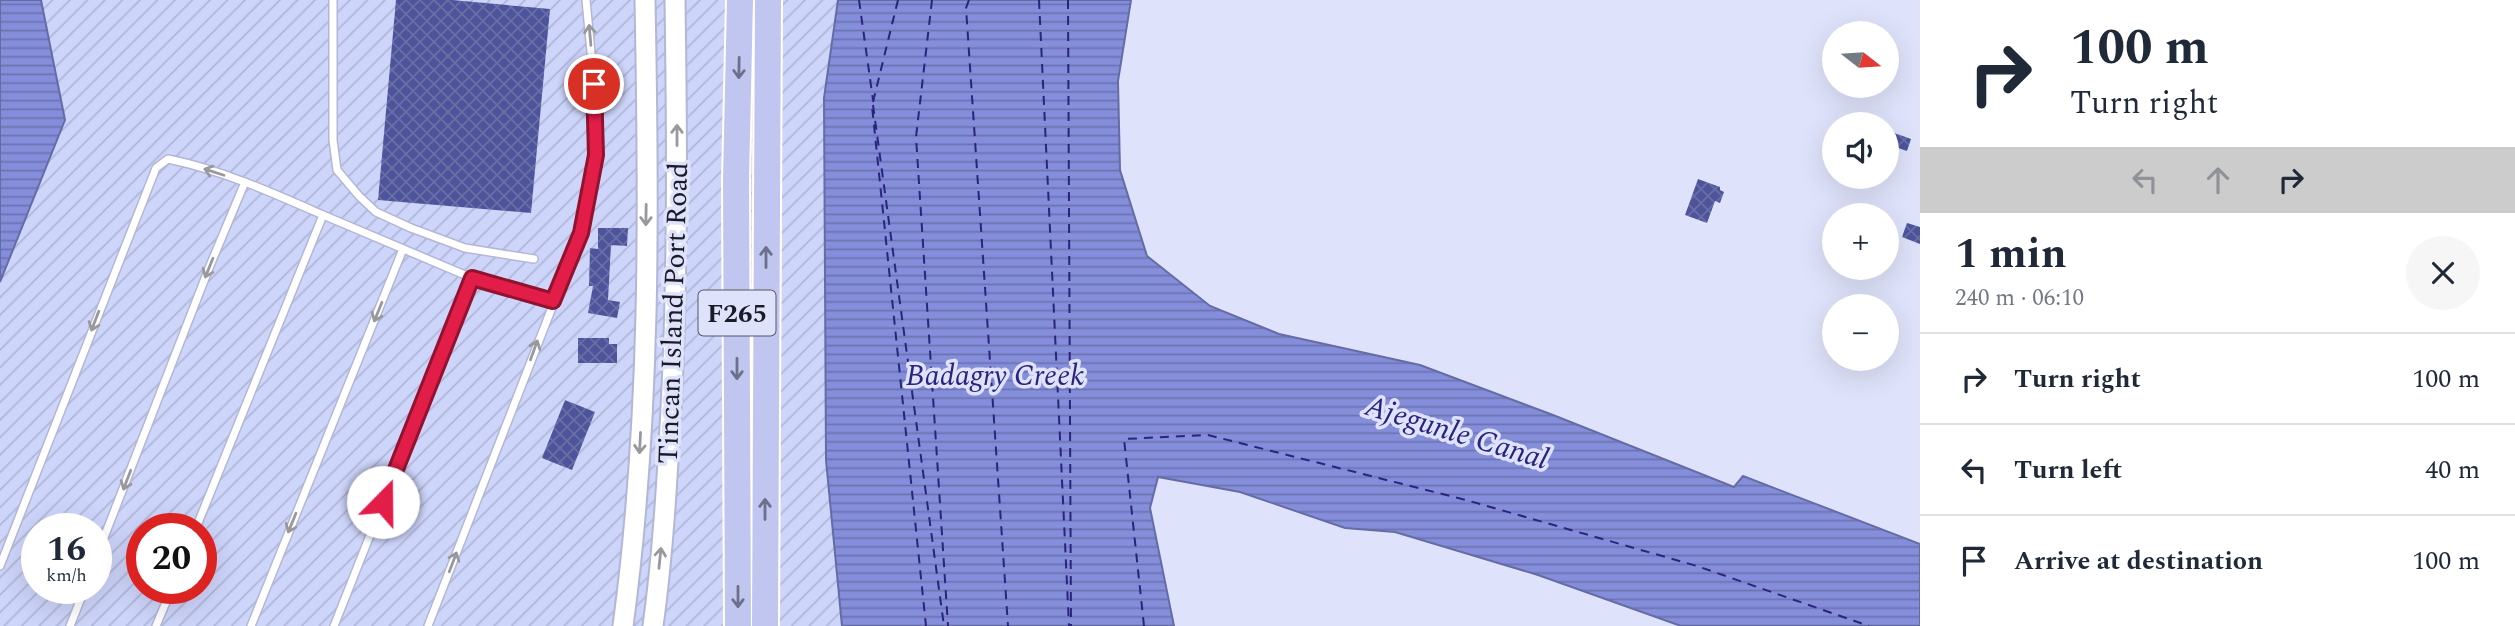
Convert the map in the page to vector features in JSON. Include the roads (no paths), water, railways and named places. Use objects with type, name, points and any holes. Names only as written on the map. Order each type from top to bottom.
[{"type":"highway","name":"F265","points":[[738,626],[736,180],[740,0]]},
{"type":"highway","name":"F265","points":[[765,626],[768,0]]},
{"type":"street","name":"Tincan Island Port Road","points":[[623,626],[638,485],[645,328],[645,0]]},
{"type":"street","name":"Tincan Island Port Road","points":[[653,626],[667,487],[675,326],[675,0]]},
{"type":"lane","points":[[333,0],[333,140],[338,170],[376,212],[411,228],[465,248],[534,258]]},
{"type":"lane","points":[[428,626],[581,233],[596,155],[594,84],[586,0]]},
{"type":"lane","points":[[0,566],[156,168],[168,159],[245,182],[472,278],[553,301]]},
{"type":"lane","points":[[112,517],[245,182]]},
{"type":"lane","points":[[202,513],[323,215]]},
{"type":"lane","points":[[251,626],[403,249]]},
{"type":"lane","points":[[334,626],[472,278]]},
{"type":"lane","points":[[70,626],[79,604]]},
{"type":"lane","points":[[156,626],[165,604]]},
{"type":"water","points":[[0,0],[41,0],[65,120],[0,282]]},
{"type":"water","name":"Badagry Creek","points":[[838,0],[1131,0],[1118,81],[1120,170],[1147,256],[1210,306],[1279,334],[1420,365],[1734,487],[1743,476],[1920,544],[1920,626],[1681,626],[1538,575],[1395,532],[1345,528],[1240,492],[1158,477],[1150,508],[1174,626],[842,626],[826,460],[824,98]]},
{"type":"water label","name":"Ajegunle Canal","points":[[1457,432]]}]
